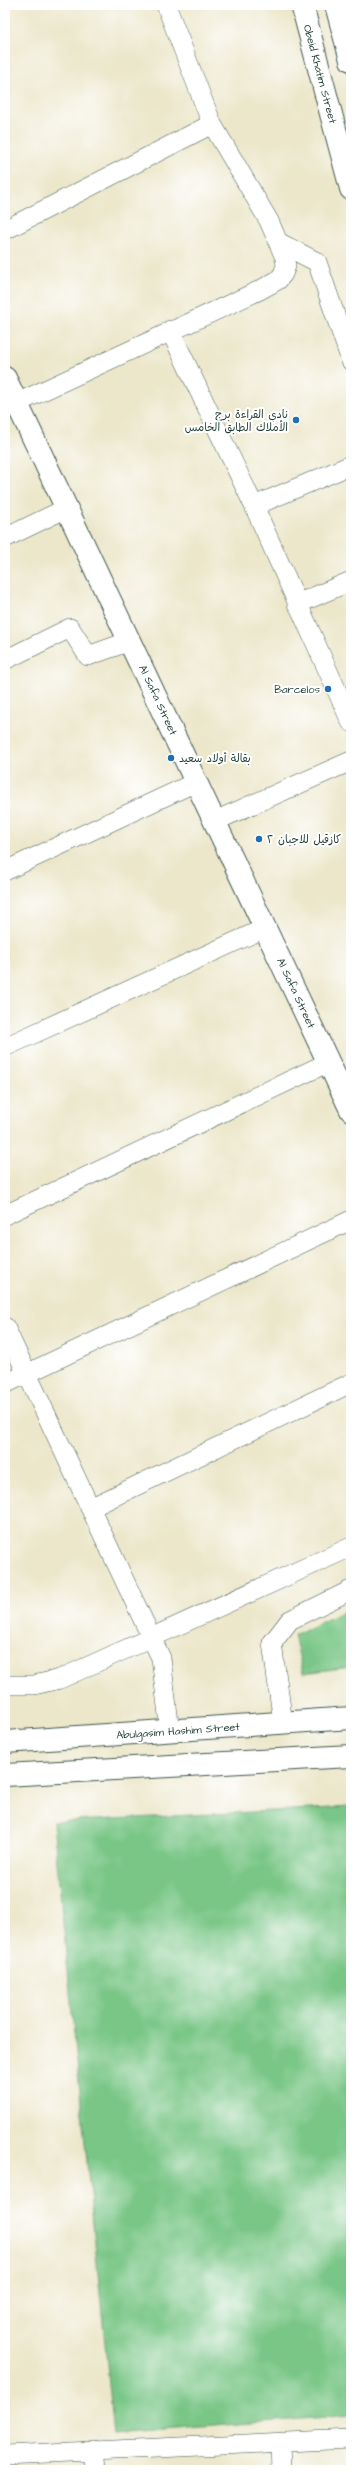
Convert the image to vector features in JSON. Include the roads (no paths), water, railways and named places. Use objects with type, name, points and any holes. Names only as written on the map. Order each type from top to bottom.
[{"type":"main road","name":"Obeid Khatim Street","points":[[302,5],[351,189]]},
{"type":"main road","points":[[336,5],[351,60]]},
{"type":"main road","name":"Al Safa Street","points":[[5,378],[351,1110]]},
{"type":"main road","name":"Abulgasim Hashim Street","points":[[5,1742],[351,1718]]},
{"type":"main road","points":[[5,1775],[351,1756]]},
{"type":"street","points":[[17,403],[278,280],[286,266],[269,222],[212,124],[166,5]]},
{"type":"street","points":[[5,230],[212,124]]},
{"type":"street","points":[[278,242],[317,262],[351,361]]},
{"type":"street","points":[[170,330],[254,506],[351,722]]},
{"type":"street","points":[[254,506],[351,465]]},
{"type":"street","points":[[5,538],[67,508]]},
{"type":"street","points":[[297,604],[351,581]]},
{"type":"street","points":[[5,660],[70,628],[88,656],[130,641]]},
{"type":"street","points":[[215,821],[351,761]]},
{"type":"street","points":[[5,871],[196,782]]},
{"type":"street","points":[[5,1047],[266,928]]},
{"type":"street","points":[[5,1215],[329,1062]]},
{"type":"street","points":[[5,1384],[351,1220]]},
{"type":"street","points":[[5,1327],[161,1658],[170,1731]]},
{"type":"street","points":[[90,1508],[351,1383]]},
{"type":"street","points":[[5,1685],[34,1684],[60,1679],[152,1639],[351,1547]]},
{"type":"street","points":[[283,1723],[272,1642],[290,1620],[351,1590]]},
{"type":"street","points":[[5,2455],[351,2439]]},
{"type":"street","points":[[280,2443],[281,2470]]},
{"type":"street","points":[[93,2450],[95,2470]]},
{"type":"place","name":"نادي القراءة برج الأملاك الطابق الخامس","points":[[296,420]]},
{"type":"place","name":"Barcelos","points":[[328,689]]},
{"type":"place","name":"بقالة أولاد سعيد","points":[[171,758]]},
{"type":"place","name":"كازقيل للاجبان ٢","points":[[259,839]]}]
